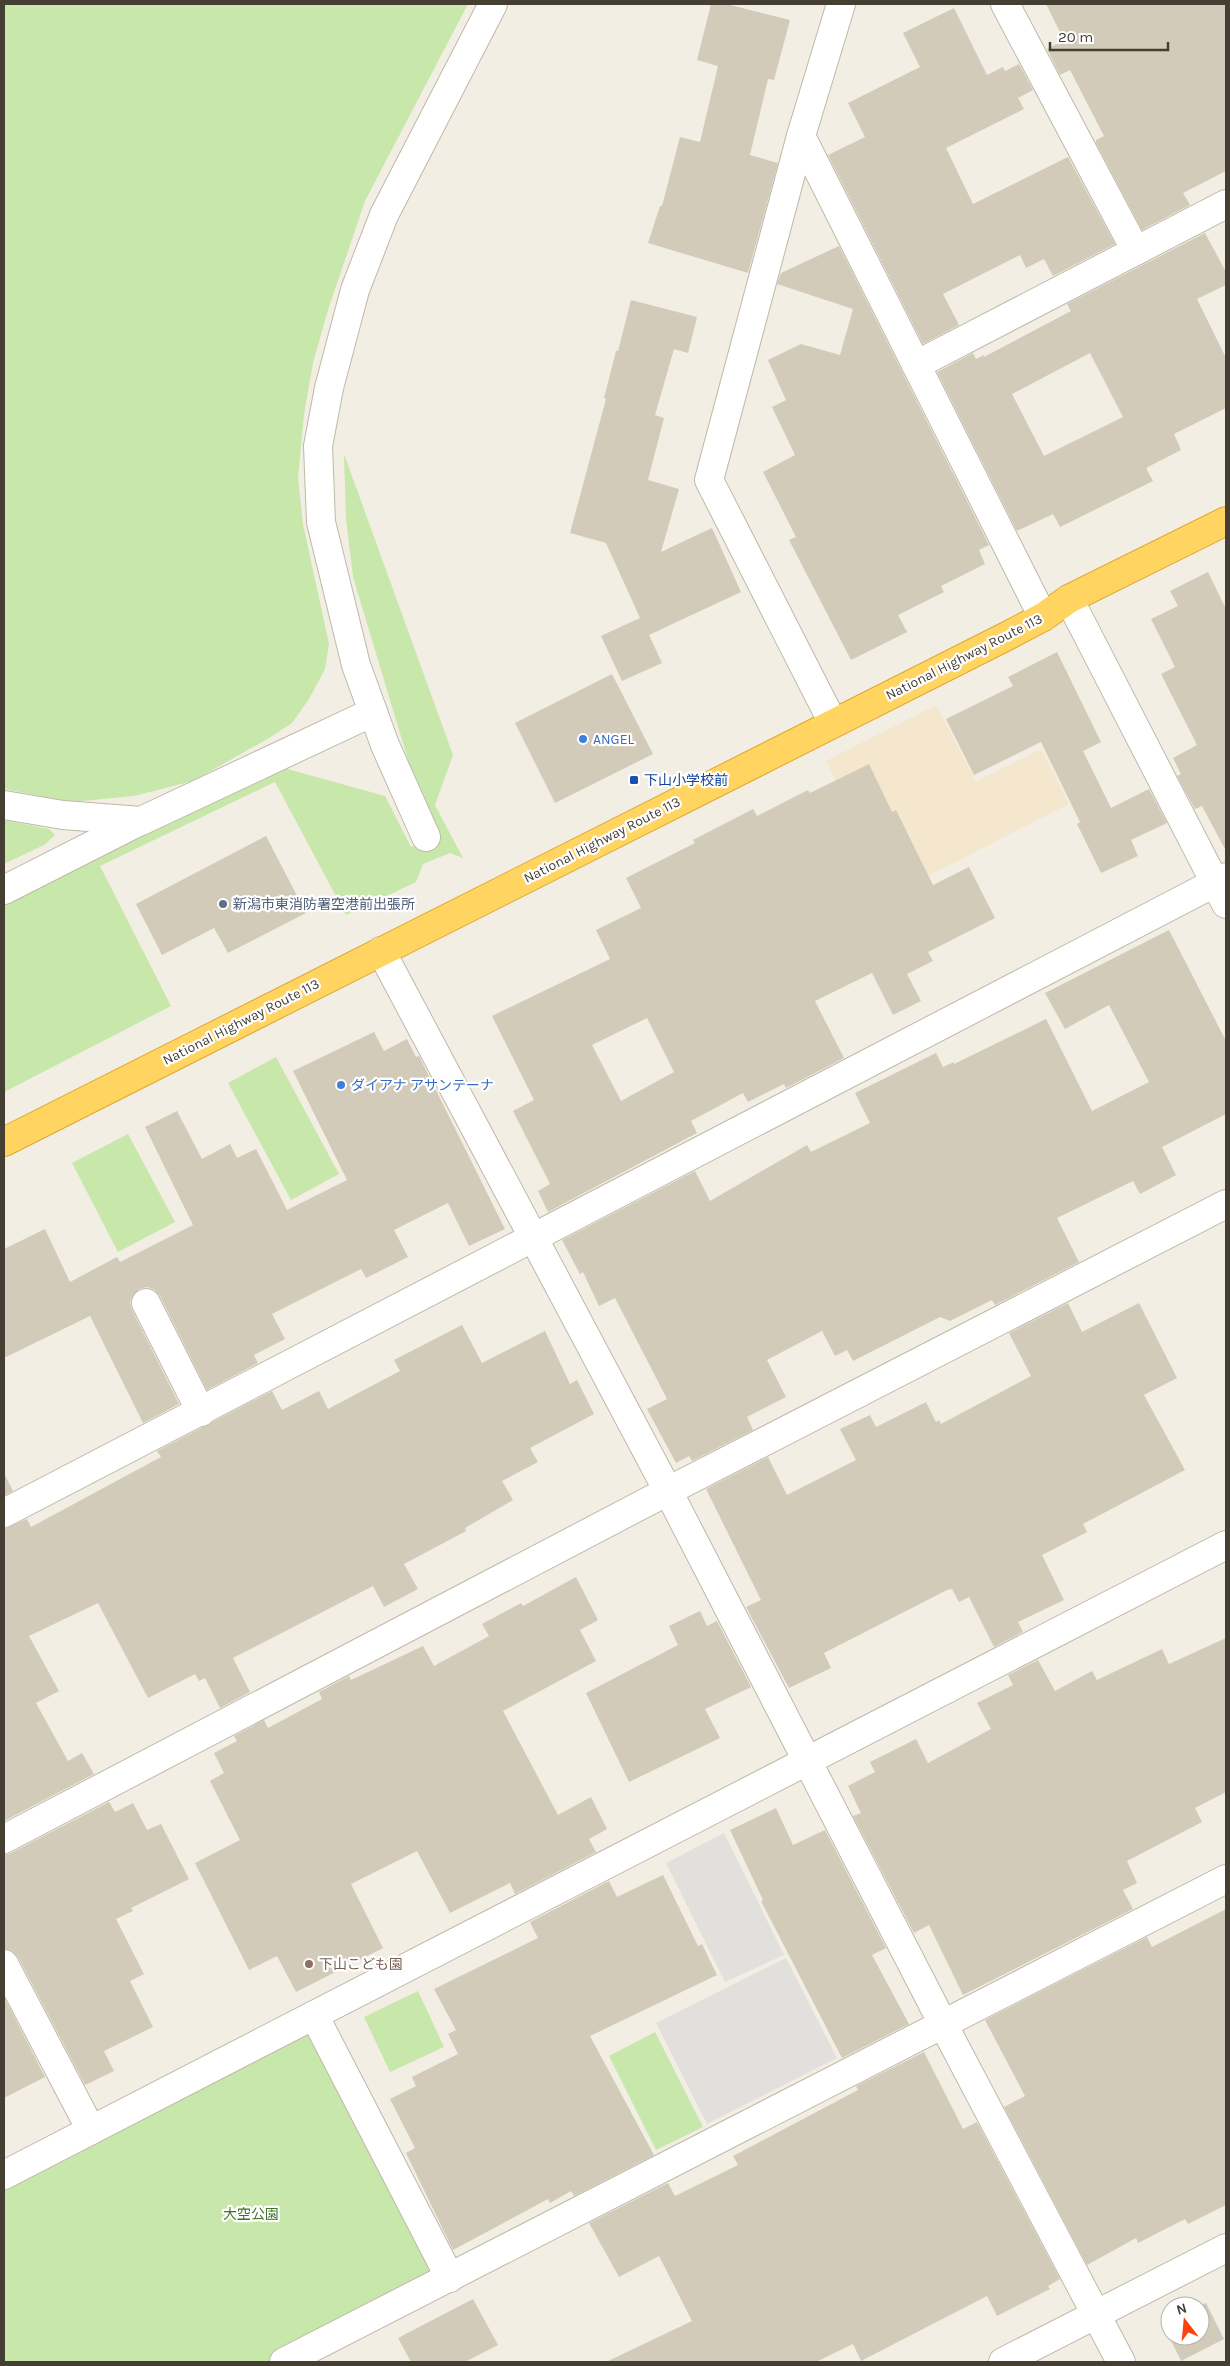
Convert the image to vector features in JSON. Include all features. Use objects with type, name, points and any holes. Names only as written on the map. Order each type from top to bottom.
[{"type":"highway","name":"National Highway Route 113","points":[[4,1142],[833,724],[1043,617],[1068,600],[1226,522]]},
{"type":"street","points":[[426,837],[373,712],[356,665],[321,522],[318,446],[329,388],[355,290],[384,215],[493,4]]},
{"type":"street","points":[[833,724],[709,480],[801,136],[841,4]]},
{"type":"street","points":[[1005,4],[1136,250]]},
{"type":"street","points":[[801,136],[1043,617]]},
{"type":"street","points":[[916,365],[1226,204]]},
{"type":"street","points":[[4,1514],[535,1238],[1223,888],[1068,600]]},
{"type":"street","points":[[4,890],[141,820],[373,712]]},
{"type":"street","points":[[4,805],[63,815],[141,820]]},
{"type":"street","points":[[381,951],[668,1491],[943,2024],[1121,2362]]},
{"type":"street","points":[[4,1839],[668,1491],[1226,1204]]},
{"type":"street","points":[[146,1303],[201,1412]]},
{"type":"street","points":[[4,2175],[1226,1545]]},
{"type":"street","points":[[284,2362],[1226,1879]]},
{"type":"street","points":[[4,1964],[90,2130]]},
{"type":"street","points":[[314,2015],[450,2278]]},
{"type":"street","points":[[1004,2362],[1226,2248]]},
{"type":"shaded area","points":[[936,705],[976,781],[1041,749],[1069,804],[893,894],[826,761]]},
{"type":"shaded area","points":[[724,1833],[784,1955],[725,1982],[666,1863]]},
{"type":"shaded area","points":[[786,1958],[837,2058],[707,2124],[656,2023]]},
{"type":"green space","points":[[4,4],[468,4],[365,201],[328,310],[313,363],[304,414],[298,478],[303,524],[329,644],[325,669],[309,699],[292,723],[193,781],[134,796],[72,802],[4,789]]},
{"type":"green space","points":[[344,454],[453,755],[435,805],[463,858],[450,853],[423,864],[416,882],[346,915],[275,782],[100,866],[171,1006],[4,1092],[4,904],[280,767],[385,796],[411,847],[440,834],[415,783],[353,577],[346,519]]},
{"type":"green space","points":[[4,820],[49,829],[55,835],[44,845],[4,864]]},
{"type":"green space","points":[[276,1057],[339,1174],[291,1200],[228,1083]]},
{"type":"green space","points":[[128,1134],[175,1222],[118,1252],[72,1163]]},
{"type":"green space","points":[[418,1991],[444,2047],[390,2072],[364,2017]]},
{"type":"green space","name":"大空公園","points":[[314,2015],[450,2278],[284,2362],[4,2362],[4,2175]]},
{"type":"green space","points":[[655,2032],[703,2127],[656,2150],[609,2056]]},
{"type":"building","points":[[711,4],[726,4],[790,20],[774,80],[768,79],[750,155],[778,163],[748,273],[648,243],[660,206],[662,206],[680,137],[700,142],[718,66],[697,60]]},
{"type":"building","points":[[1046,4],[1226,4],[1226,171],[1183,193],[1190,205],[1142,230],[1096,143],[1096,140],[1104,136],[1070,70],[1060,75],[1047,49],[1064,40]]},
{"type":"building","points":[[954,8],[987,75],[1003,67],[1005,71],[1019,64],[1033,90],[1018,98],[1024,109],[946,148],[973,204],[1068,157],[1115,244],[1053,276],[1044,259],[1026,268],[1020,255],[943,294],[959,325],[923,344],[828,155],[865,137],[848,103],[920,67],[903,33]]},
{"type":"building","points":[[1205,233],[1226,272],[1226,285],[1197,299],[1226,358],[1226,408],[1174,434],[1181,450],[1146,468],[1153,481],[1060,527],[1053,514],[1017,531],[937,372],[973,353],[976,359],[984,355],[984,357],[1071,311],[1067,304]],"holes":[[[1090,353],[1123,417],[1044,456],[1012,394]]]},
{"type":"building","points":[[839,246],[989,545],[979,550],[985,564],[941,586],[944,592],[898,615],[907,632],[851,660],[789,540],[796,537],[763,472],[795,455],[772,407],[786,400],[768,360],[801,344],[840,355],[853,309],[777,284],[781,273]]},
{"type":"building","points":[[631,300],[697,317],[688,353],[674,349],[655,415],[664,418],[648,480],[679,489],[661,552],[712,528],[741,592],[649,635],[662,663],[622,681],[601,636],[640,618],[606,543],[570,533],[606,399],[604,398],[616,351],[618,351]]},
{"type":"building","points":[[1208,572],[1226,609],[1226,851],[1202,806],[1195,809],[1177,776],[1181,774],[1173,758],[1197,745],[1161,674],[1175,667],[1151,619],[1178,606],[1170,591]]},
{"type":"building","points":[[1057,652],[1101,742],[1083,751],[1111,808],[1149,789],[1167,823],[1131,840],[1138,856],[1101,873],[1077,824],[1080,822],[1041,742],[974,775],[946,719],[1013,686],[1008,677]]},
{"type":"building","points":[[612,674],[653,754],[555,803],[515,723]]},
{"type":"building","points":[[869,764],[892,812],[896,810],[933,885],[969,867],[995,918],[928,952],[933,961],[907,974],[921,1001],[893,1015],[872,973],[815,1001],[844,1058],[786,1088],[784,1084],[748,1102],[743,1093],[691,1121],[697,1133],[548,1212],[538,1191],[550,1184],[513,1111],[534,1100],[492,1016],[610,959],[596,930],[641,908],[626,878],[695,843],[693,840],[753,809],[757,816],[808,790],[810,793]],"holes":[[[647,1018],[674,1072],[621,1101],[592,1045]]]},
{"type":"building","points":[[266,836],[306,913],[228,953],[214,928],[162,955],[136,904]]},
{"type":"building","points":[[1169,930],[1226,1041],[1226,1114],[1162,1147],[1176,1175],[1140,1194],[1133,1181],[1057,1218],[1079,1262],[995,1305],[992,1300],[950,1321],[940,1317],[853,1361],[847,1350],[835,1356],[822,1331],[767,1360],[786,1397],[747,1417],[753,1430],[692,1461],[689,1456],[676,1463],[647,1409],[667,1399],[615,1298],[599,1306],[583,1272],[580,1274],[562,1240],[695,1171],[710,1201],[807,1145],[811,1152],[870,1123],[855,1093],[936,1053],[943,1067],[954,1062],[954,1064],[1046,1019],[1092,1111],[1149,1082],[1109,1005],[1065,1029],[1045,993]]},
{"type":"building","points":[[374,1032],[384,1051],[407,1039],[416,1057],[419,1056],[505,1229],[469,1246],[448,1203],[394,1230],[408,1257],[366,1278],[361,1269],[272,1314],[285,1339],[254,1355],[258,1363],[207,1390],[160,1296],[155,1290],[147,1287],[139,1289],[133,1295],[130,1302],[132,1310],[179,1404],[143,1423],[90,1316],[4,1358],[4,1249],[45,1229],[70,1282],[117,1257],[120,1262],[193,1225],[145,1127],[177,1111],[202,1159],[230,1144],[237,1158],[256,1149],[287,1210],[347,1180],[293,1071]]},
{"type":"building","points":[[1068,1303],[1082,1332],[1139,1303],[1177,1378],[1144,1395],[1185,1470],[1083,1524],[1087,1532],[1042,1555],[1064,1600],[1018,1622],[1023,1632],[994,1647],[969,1597],[959,1602],[952,1589],[947,1590],[824,1653],[831,1668],[789,1688],[746,1607],[761,1600],[706,1489],[768,1457],[787,1495],[856,1460],[840,1429],[870,1415],[876,1427],[926,1402],[936,1422],[939,1420],[941,1424],[1031,1376],[1009,1333]]},
{"type":"building","points":[[462,1325],[482,1363],[545,1331],[570,1384],[577,1380],[594,1414],[530,1448],[538,1462],[502,1481],[513,1500],[465,1528],[466,1531],[404,1564],[418,1589],[384,1607],[373,1586],[233,1658],[250,1692],[220,1708],[205,1678],[199,1681],[195,1674],[148,1698],[98,1603],[29,1636],[59,1691],[36,1703],[68,1761],[82,1753],[94,1774],[4,1821],[4,1529],[27,1519],[31,1527],[161,1457],[157,1451],[272,1391],[282,1410],[319,1391],[328,1409],[400,1371],[394,1360]]},
{"type":"building","points":[[4,1473],[13,1491],[4,1496]]},
{"type":"building","points":[[576,1577],[598,1620],[580,1630],[596,1661],[503,1711],[558,1815],[591,1797],[607,1829],[589,1839],[596,1852],[515,1894],[510,1883],[450,1913],[417,1851],[351,1884],[383,1948],[296,1992],[277,1956],[249,1970],[195,1863],[240,1840],[210,1781],[224,1773],[214,1753],[237,1741],[234,1736],[264,1720],[268,1728],[322,1699],[319,1692],[349,1676],[351,1680],[423,1646],[434,1666],[489,1636],[482,1624],[521,1603],[523,1606]]},
{"type":"building","points":[[700,1611],[707,1626],[717,1621],[751,1687],[705,1709],[720,1738],[629,1782],[586,1693],[678,1645],[669,1626]]},
{"type":"building","points":[[1226,1638],[1226,1792],[1195,1808],[1202,1822],[1127,1861],[1137,1883],[1123,1890],[1133,1909],[963,1995],[929,1925],[914,1933],[853,1816],[861,1813],[848,1786],[875,1772],[870,1762],[916,1739],[928,1763],[991,1729],[977,1703],[1013,1685],[1008,1675],[1038,1660],[1055,1691],[1092,1671],[1097,1680],[1162,1649],[1169,1664]]},
{"type":"building","points":[[109,1802],[115,1812],[133,1803],[147,1830],[161,1824],[189,1879],[131,1908],[133,1911],[116,1919],[144,1974],[130,1981],[153,2027],[104,2051],[114,2071],[85,2085],[18,1957],[12,1951],[4,1949],[4,1855]]},
{"type":"building","points":[[776,1808],[793,1845],[825,1830],[886,1948],[872,1955],[909,2024],[842,2058],[761,1901],[763,1900],[730,1830]]},
{"type":"building","points":[[663,1875],[698,1946],[702,1944],[717,1975],[590,2036],[654,2155],[574,2196],[571,2191],[550,2203],[548,2199],[453,2250],[406,2153],[415,2148],[390,2099],[416,2086],[412,2077],[458,2054],[448,2034],[456,2030],[434,1989],[538,1938],[530,1922],[609,1881],[617,1897]]},
{"type":"building","points":[[1226,1909],[1226,2205],[1188,2224],[1185,2219],[1138,2243],[1136,2238],[1087,2265],[1004,2107],[1025,2096],[985,2020],[1147,1937],[1152,1947]]},
{"type":"building","points":[[4,1997],[45,2077],[4,2098]]},
{"type":"building","points":[[924,2052],[963,2129],[977,2122],[1060,2279],[1048,2286],[1050,2289],[997,2316],[987,2296],[861,2361],[853,2344],[816,2362],[606,2362],[692,2321],[659,2256],[619,2277],[589,2223],[668,2183],[675,2196],[738,2165],[733,2156],[858,2090],[856,2086]]},
{"type":"building","points":[[473,2299],[498,2345],[465,2362],[411,2362],[398,2338]]},
{"type":"building","points":[[1210,2311],[1224,2339],[1181,2361],[1174,2346],[1210,2346]]},
{"type":"place","name":"ANGEL","points":[[583,739]]},
{"type":"place","name":"下山小学校前","points":[[634,780]]},
{"type":"place","name":"新潟市東消防署空港前出張所","points":[[223,904]]},
{"type":"place","name":"ダイアナ アサンテーナ","points":[[341,1085]]},
{"type":"place","name":"下山こども園","points":[[309,1964]]}]
